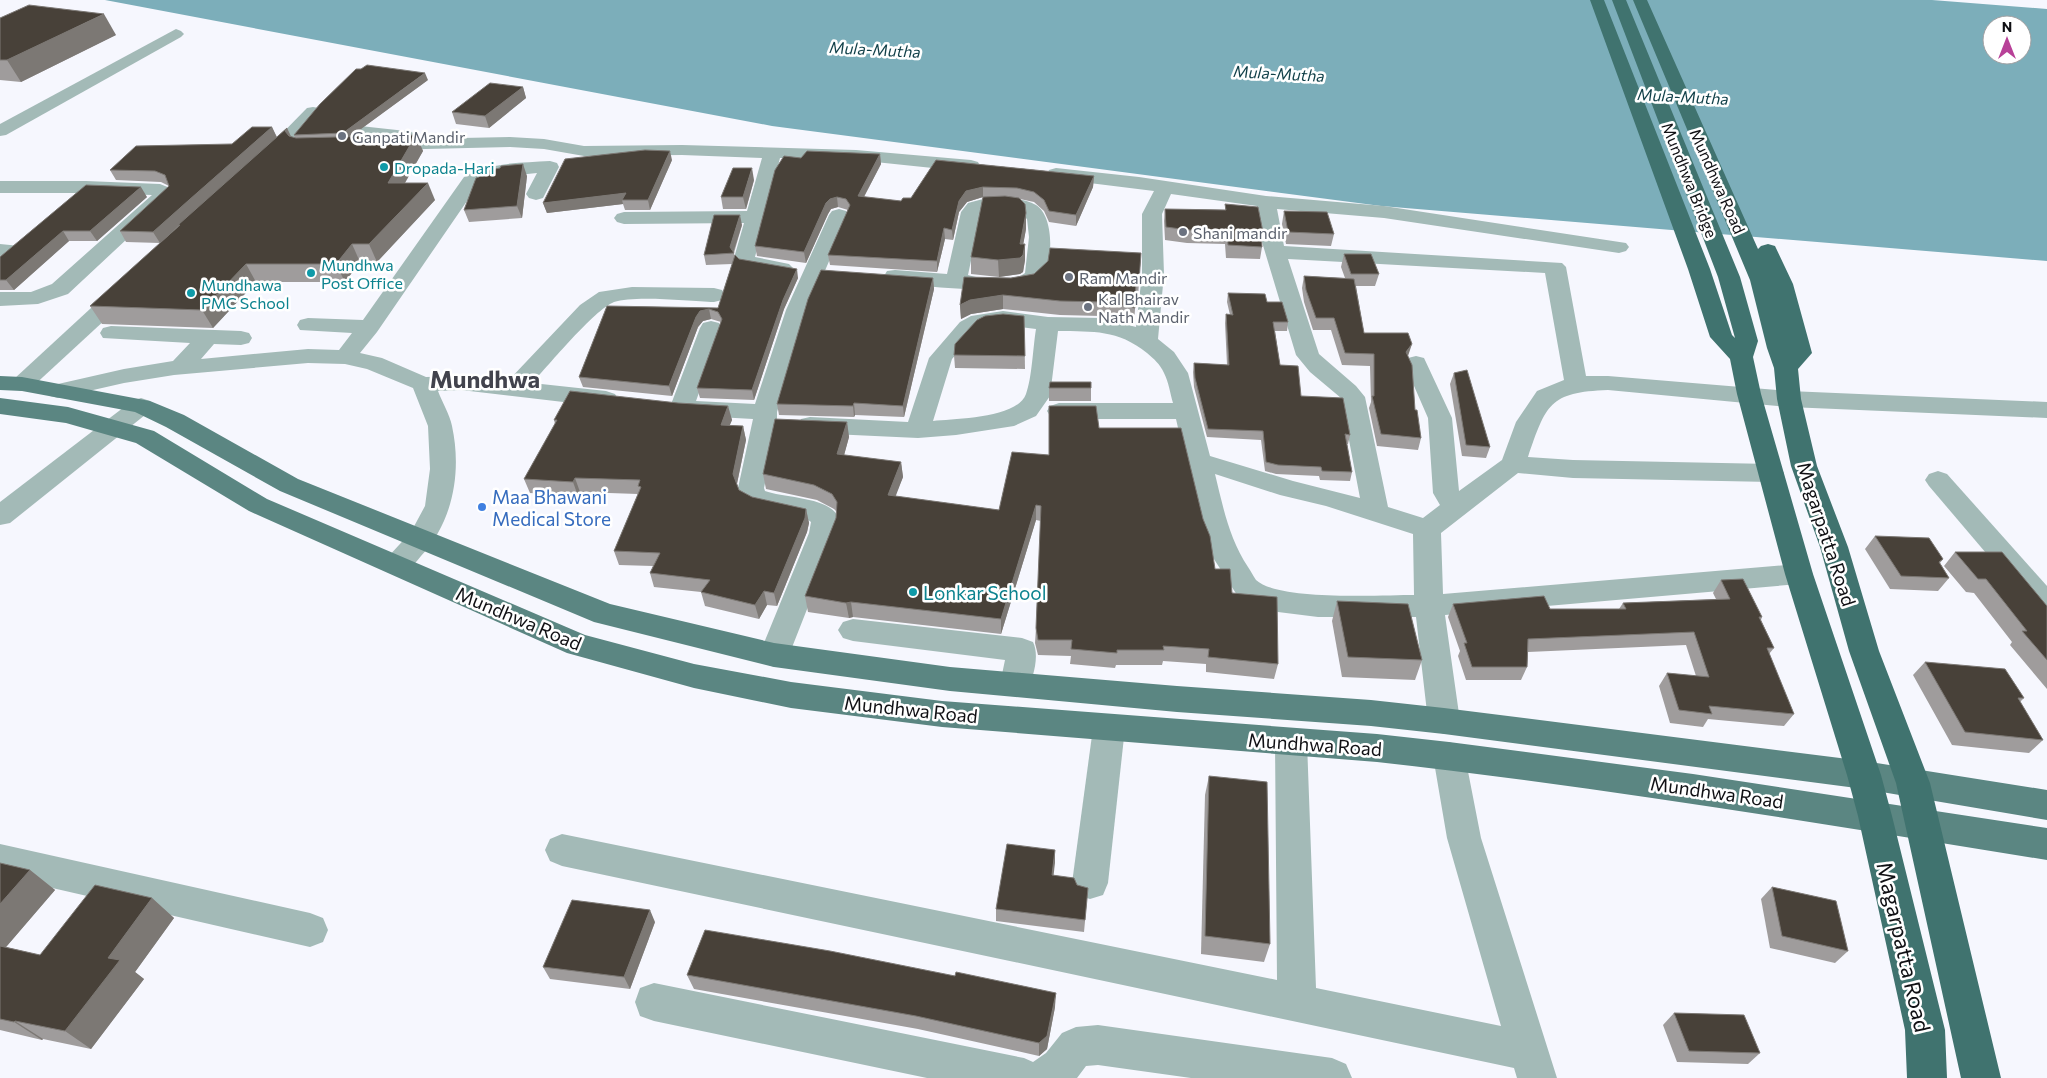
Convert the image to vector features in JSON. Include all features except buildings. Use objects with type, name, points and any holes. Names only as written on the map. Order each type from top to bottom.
[{"type":"highway","points":[[1597,0],[1699,269],[1721,337],[1741,357],[1749,394]]},
{"type":"highway","name":"Mundhwa Bridge","points":[[1619,0],[1729,276],[1747,341],[1741,357]]},
{"type":"highway","name":"Mundhwa Road","points":[[1640,0],[1772,282]]},
{"type":"highway","points":[[1655,0],[1710,119]]},
{"type":"highway","points":[[1762,236],[1772,282]]},
{"type":"highway","name":"Magarpatta Road","points":[[1772,282],[1776,340],[1786,368],[1789,399],[1804,466],[1834,547],[1864,651],[1913,783]]},
{"type":"highway","name":"Magarpatta Road","points":[[1749,394],[1799,574],[1864,775]]},
{"type":"highway","points":[[1864,775],[1874,816]]},
{"type":"highway","points":[[1913,783],[1981,1078]]},
{"type":"highway","name":"Magarpatta Road","points":[[1874,816],[1925,1030],[1927,1078]]},
{"type":"main road","name":"Mundhwa Road","points":[[11,384],[93,396],[142,406],[176,422],[289,485],[604,614],[774,655],[950,678],[1177,699],[1371,713],[1444,721],[1864,775]]},
{"type":"main road","name":"Mundhwa Road","points":[[0,406],[68,414],[145,437],[258,505],[578,644],[694,676],[801,697],[942,714],[1377,748],[1450,756],[1693,788],[2047,844]]},
{"type":"main road","points":[[1864,775],[2047,805]]},
{"type":"street","points":[[0,131],[176,34]]},
{"type":"street","points":[[248,177],[281,147],[313,112]]},
{"type":"street","points":[[351,130],[452,142]]},
{"type":"street","points":[[344,147],[452,142],[510,142],[544,144],[584,152],[682,150],[856,155],[990,168]]},
{"type":"street","points":[[536,194],[550,166],[562,149]]},
{"type":"street","points":[[773,152],[744,258],[748,264],[822,272]]},
{"type":"street","points":[[345,357],[369,327],[471,181],[478,176],[488,173],[550,166]]},
{"type":"street","points":[[1037,172],[1164,186],[1266,202],[1384,212],[1619,247]]},
{"type":"street","points":[[64,206],[86,186]]},
{"type":"street","points":[[0,187],[86,186],[160,190],[163,192],[163,196],[60,289],[48,296],[28,300],[0,299]]},
{"type":"street","points":[[1146,341],[1154,274],[1152,214],[1164,186]]},
{"type":"street","points":[[661,218],[671,196]]},
{"type":"street","points":[[1266,202],[1274,252],[1308,355],[1316,367],[1345,386],[1353,397],[1376,513]]},
{"type":"street","points":[[879,276],[968,282],[1010,284],[1026,282],[1035,274],[1040,226],[1037,215],[1028,208],[1017,206],[983,205],[975,207],[971,212],[956,272],[956,277],[968,282]]},
{"type":"street","points":[[774,655],[823,533],[825,520],[815,511],[770,503],[754,497],[751,488],[765,418],[797,310],[822,272],[839,215]]},
{"type":"street","points":[[624,218],[755,216]]},
{"type":"street","points":[[1274,252],[1555,267],[1570,341],[1576,384]]},
{"type":"street","points":[[11,384],[138,276]]},
{"type":"street","points":[[1003,318],[1010,284]]},
{"type":"street","points":[[514,389],[588,310],[608,297],[632,293],[714,294]]},
{"type":"street","points":[[918,430],[941,358],[968,327],[979,320],[1003,318],[1048,324],[1101,325],[1123,329],[1146,341],[1166,357],[1176,373],[1187,411],[1216,534],[1226,556],[1247,588],[1278,601],[1318,606],[1429,606],[1799,574]]},
{"type":"street","points":[[1028,411],[1038,396],[1048,324]]},
{"type":"street","points":[[308,325],[369,327]]},
{"type":"street","points":[[711,328],[672,406],[765,418],[918,430],[956,428],[1005,420],[1028,411],[1187,411]]},
{"type":"street","points":[[111,334],[241,338]]},
{"type":"street","points":[[180,367],[208,337]]},
{"type":"street","points":[[58,391],[124,376],[180,367],[308,356],[345,357],[374,363],[423,384],[461,383],[633,402]]},
{"type":"street","points":[[1416,363],[1440,418],[1446,493],[1455,508]]},
{"type":"street","points":[[1427,529],[1513,464],[1528,422],[1546,396],[1576,384],[1608,383],[1789,399],[2047,410]]},
{"type":"street","points":[[396,565],[422,538],[438,506],[443,469],[440,426],[423,384]]},
{"type":"street","points":[[0,516],[142,406]]},
{"type":"street","points":[[1199,461],[1427,529]]},
{"type":"street","points":[[1513,464],[1573,469],[1771,474]]},
{"type":"street","points":[[1938,480],[2045,599]]},
{"type":"street","points":[[1427,529],[1429,606],[1444,721]]},
{"type":"street","points":[[853,630],[1022,650],[1015,684]]},
{"type":"street","points":[[1090,883],[1109,728]]},
{"type":"street","points":[[1291,742],[1297,1002]]},
{"type":"street","points":[[1450,756],[1464,838],[1533,1064]]},
{"type":"street","points":[[562,850],[1297,1002],[1533,1064]]},
{"type":"street","points":[[0,860],[310,930]]},
{"type":"street","points":[[654,1002],[1024,1078]]},
{"type":"street","points":[[1045,1078],[1060,1068],[1076,1047],[1098,1046],[1332,1078]]},
{"type":"water","name":"Mula-Mutha","points":[[105,0],[1932,0],[2047,9],[2047,261],[1381,206],[772,126]]},
{"type":"place","name":"Ganpati Mandir","points":[[342,136]]},
{"type":"place","name":"Dropada-Hari","points":[[384,167]]},
{"type":"place","name":"Shani mandir","points":[[1183,232]]},
{"type":"place","name":"Mundhwa Post Office","points":[[311,273]]},
{"type":"place","name":"Ram Mandir","points":[[1069,277]]},
{"type":"place","name":"Mundhawa PMC School","points":[[191,293]]},
{"type":"place","name":"Kal Bhairav Nath Mandir","points":[[1088,307]]},
{"type":"place","name":"Maa Bhawani Medical Store","points":[[482,507]]},
{"type":"place","name":"Lonkar School","points":[[913,592]]},
{"type":"district","name":"Mundhwa","points":[[485,378]]}]
